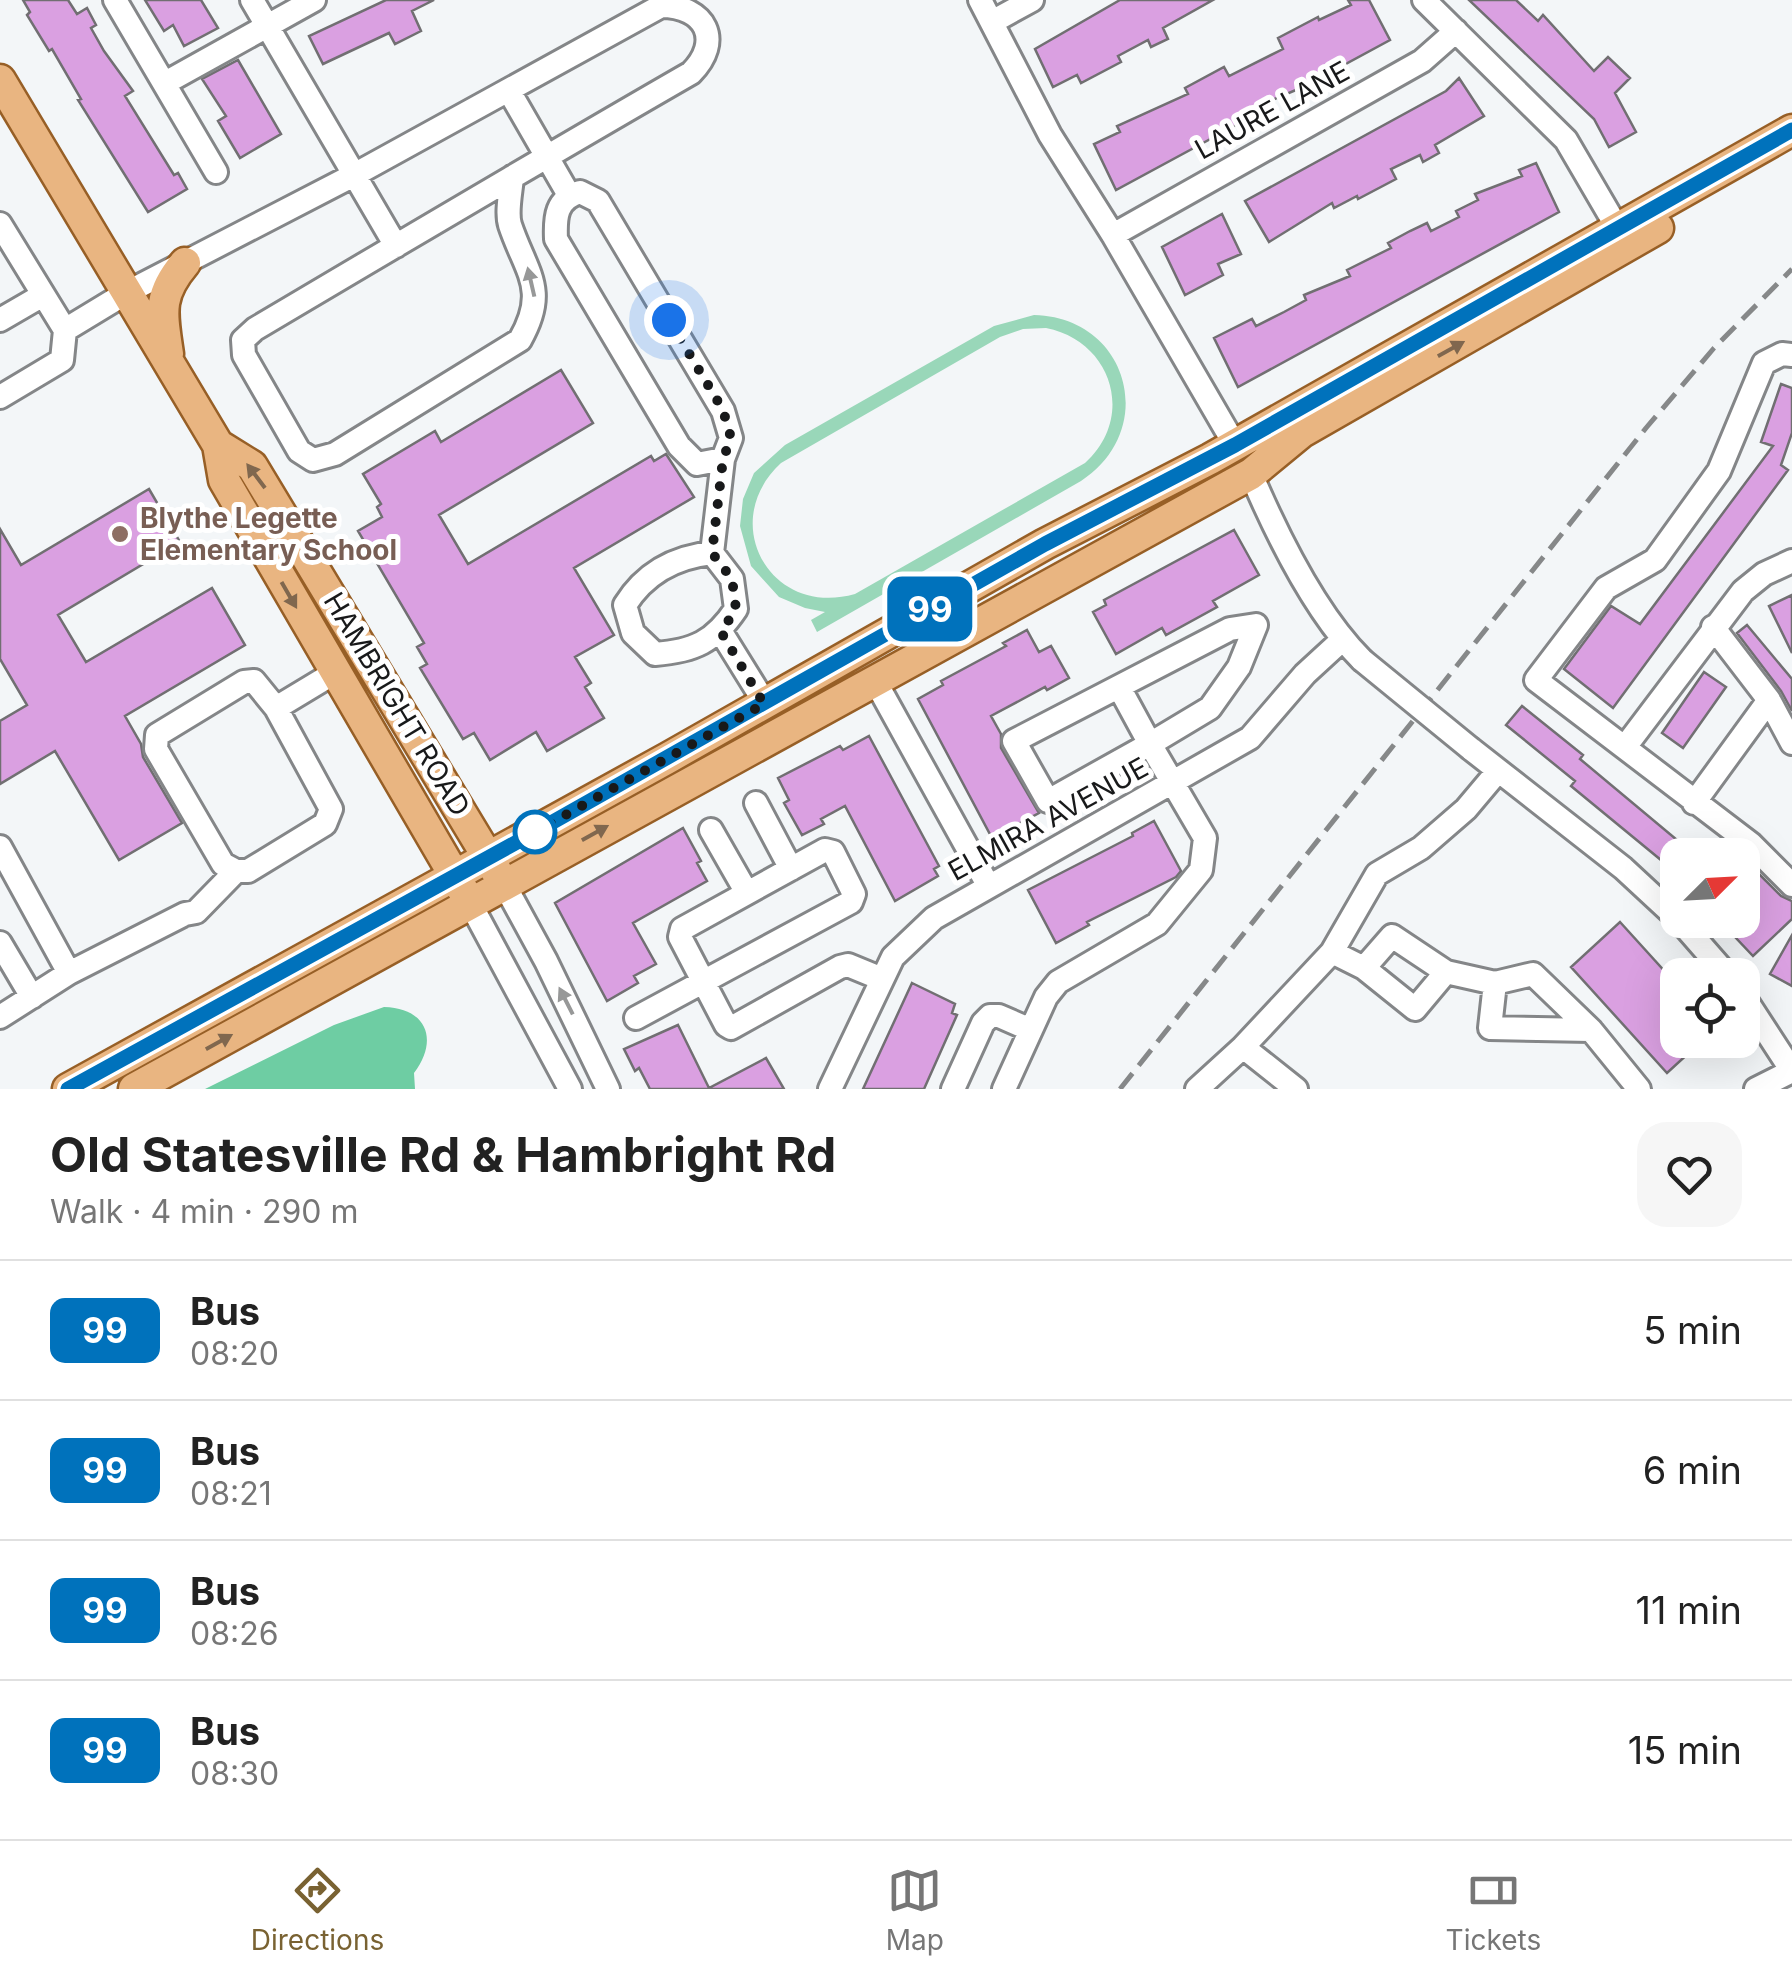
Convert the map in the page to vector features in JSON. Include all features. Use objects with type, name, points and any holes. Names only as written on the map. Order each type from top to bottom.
[{"type":"main road","name":"HAMBRIGHT ROAD","points":[[0,80],[218,445],[224,480],[462,889]]},
{"type":"main road","points":[[497,871],[764,704],[1045,544],[1235,445],[1792,130]]},
{"type":"main road","points":[[68,1089],[874,679],[1250,474],[1302,432],[1792,153]]},
{"type":"main road","points":[[170,366],[162,304],[168,283],[185,264]]},
{"type":"main road","points":[[1250,474],[1255,449],[1363,384],[1417,340]]},
{"type":"main road","name":"HAMBRIGHT ROAD","points":[[218,445],[252,466],[497,871]]},
{"type":"main road","points":[[1109,551],[1128,523],[1222,468],[1230,461],[1235,445]]},
{"type":"main road","points":[[134,1089],[462,889]]},
{"type":"street","points":[[115,0],[216,172]]},
{"type":"street","points":[[252,0],[396,246]]},
{"type":"street","points":[[165,84],[314,0]]},
{"type":"street","points":[[980,0],[1050,135],[1235,445]]},
{"type":"street","points":[[992,22],[1032,0]]},
{"type":"street","points":[[1424,0],[1566,140],[1618,228]]},
{"type":"street","points":[[65,330],[126,293],[354,176],[662,6],[684,6],[701,19],[707,39],[705,59],[691,73],[546,156],[255,329],[243,340],[244,356],[298,451],[314,460],[335,454],[520,340],[532,319],[535,297],[521,246],[508,222],[512,177]]},
{"type":"street","name":"LAURE LANE","points":[[1113,235],[1422,61],[1456,31]]},
{"type":"street","points":[[509,91],[569,195]]},
{"type":"street","points":[[712,553],[686,556],[638,584],[625,605],[632,634],[655,654],[684,652],[721,632],[736,609],[732,579],[712,553],[723,459],[731,438],[723,410],[598,201],[580,192],[569,195],[555,214],[556,239],[678,446],[697,464],[723,459]]},
{"type":"street","points":[[0,224],[65,330],[62,360],[0,397]]},
{"type":"street","points":[[0,320],[42,296]]},
{"type":"street","points":[[1792,355],[1782,354],[1764,364],[1719,471],[1655,560],[1606,588],[1536,680],[1751,844],[1792,885]]},
{"type":"street","points":[[1250,474],[1342,640],[1660,903]]},
{"type":"street","points":[[1625,747],[1713,628],[1754,582],[1792,560]]},
{"type":"street","points":[[1256,625],[1239,667],[1210,708],[1150,744],[1048,802],[1014,741],[1230,629],[1256,625]]},
{"type":"street","points":[[1713,628],[1768,700],[1792,743]]},
{"type":"street","points":[[721,632],[764,704]]},
{"type":"street","name":"ELMIRA AVENUE","points":[[830,1089],[893,957],[934,918],[1250,738],[1305,674],[1342,640]]},
{"type":"street","points":[[276,708],[334,672]]},
{"type":"street","points":[[874,679],[988,885]]},
{"type":"street","points":[[254,681],[276,708],[331,810],[325,824],[248,871],[236,871],[223,864],[156,749],[156,735],[244,682],[254,681]]},
{"type":"street","points":[[1004,1089],[1046,996],[1058,982],[1157,924],[1201,870],[1204,838],[1120,686]]},
{"type":"street","points":[[1694,804],[1768,700]]},
{"type":"street","points":[[1197,1089],[1332,952],[1377,874],[1421,848],[1466,810],[1498,770]]},
{"type":"street","points":[[756,803],[791,869]]},
{"type":"street","points":[[711,830],[747,894]]},
{"type":"street","points":[[0,847],[69,973]]},
{"type":"street","points":[[636,1018],[703,983],[854,898],[829,850],[680,933],[703,983],[731,1028],[840,967],[848,965],[882,979]]},
{"type":"street","points":[[0,1017],[69,973],[196,912],[236,871]]},
{"type":"street","name":"HAMBRIGHT ROAD","points":[[497,871],[554,976],[608,1089]]},
{"type":"street","name":"HAMBRIGHT ROAD","points":[[462,889],[570,1089]]},
{"type":"street","points":[[1364,968],[1392,936],[1446,972],[1495,983],[1533,974],[1591,1030],[1640,1089]]},
{"type":"street","points":[[1695,938],[1712,958]]},
{"type":"street","points":[[0,944],[32,997]]},
{"type":"street","points":[[1332,952],[1364,968],[1415,1008],[1446,972]]},
{"type":"street","points":[[1495,983],[1490,1028],[1591,1030]]},
{"type":"street","points":[[954,1089],[990,1016],[1030,1030]]},
{"type":"street","points":[[1756,1089],[1792,1071],[1760,1022]]},
{"type":"street","points":[[1243,1046],[1296,1089]]},
{"type":"green space","points":[[1034,315],[1066,321],[1092,334],[1111,355],[1122,379],[1126,406],[1120,433],[1106,459],[1081,481],[817,632],[811,620],[825,612],[779,597],[751,566],[740,526],[743,499],[754,473],[785,445],[994,326]],"holes":[[[1046,328],[1069,336],[1101,364],[1112,403],[1110,424],[1101,445],[1085,463],[855,594],[825,598],[799,592],[777,579],[762,560],[754,537],[754,512],[762,487],[781,463],[1000,337],[1023,329]]]},
{"type":"green space","points":[[384,1007],[410,1013],[424,1028],[426,1049],[414,1073],[415,1089],[205,1089],[334,1025]]},
{"type":"building","points":[[23,0],[68,0],[77,14],[87,8],[96,25],[91,28],[133,91],[125,96],[174,175],[178,173],[187,189],[148,212],[78,100],[81,99],[52,49],[49,51],[27,15],[30,12]]},
{"type":"building","points":[[145,0],[201,0],[218,28],[184,46],[173,25],[164,31]]},
{"type":"building","points":[[386,0],[434,0],[412,11],[421,31],[395,44],[389,33],[323,64],[309,36]]},
{"type":"building","points":[[1120,0],[1213,0],[1163,28],[1168,39],[1151,47],[1148,40],[1118,56],[1121,62],[1081,83],[1077,75],[1053,87],[1035,49]]},
{"type":"building","points":[[1348,0],[1369,0],[1390,40],[1272,100],[1251,117],[1116,190],[1094,144],[1120,132],[1117,126],[1188,94],[1185,88],[1224,67],[1229,76],[1283,49],[1278,38],[1351,5]]},
{"type":"building","points":[[1469,0],[1516,0],[1538,21],[1543,15],[1594,71],[1608,57],[1630,78],[1615,93],[1636,132],[1609,147],[1594,119]]},
{"type":"building","points":[[238,60],[281,134],[240,158],[218,121],[226,116],[202,79]]},
{"type":"building","points":[[1459,78],[1484,116],[1435,145],[1439,153],[1423,162],[1420,155],[1391,169],[1396,179],[1334,208],[1332,203],[1269,242],[1245,201],[1446,91]]},
{"type":"building","points":[[1536,163],[1559,212],[1238,387],[1214,338],[1252,319],[1256,326],[1306,300],[1304,295],[1350,276],[1347,270],[1391,248],[1388,243],[1410,231],[1427,223],[1431,231],[1459,217],[1456,211],[1478,200],[1475,194],[1522,176],[1519,170]]},
{"type":"building","points":[[1222,214],[1241,254],[1218,264],[1223,275],[1185,295],[1162,247]]},
{"type":"building","points":[[561,370],[593,423],[439,515],[468,564],[651,456],[654,461],[666,454],[694,497],[574,568],[614,635],[575,657],[591,683],[585,687],[604,718],[547,751],[536,732],[490,760],[474,733],[463,739],[420,668],[427,664],[417,647],[424,643],[358,531],[382,517],[377,507],[381,504],[363,474],[435,431],[441,442]]},
{"type":"building","points":[[1781,384],[1792,388],[1792,433],[1781,465],[1788,470],[1613,708],[1564,669],[1611,606],[1640,624],[1773,446],[1761,442]]},
{"type":"building","points":[[149,489],[180,542],[58,615],[86,662],[212,588],[245,645],[125,716],[141,744],[143,757],[182,823],[119,860],[55,751],[0,784],[0,721],[27,705],[0,659],[0,529],[21,565]]},
{"type":"building","points":[[1234,530],[1259,575],[1213,601],[1217,607],[1166,635],[1162,628],[1116,654],[1093,612],[1106,605],[1104,600]]},
{"type":"building","points":[[1792,595],[1792,653],[1769,606]]},
{"type":"building","points":[[1747,625],[1792,679],[1792,711],[1737,633]]},
{"type":"building","points":[[1027,630],[1039,652],[1051,646],[1069,678],[991,716],[1001,734],[1001,748],[1039,813],[992,838],[918,699]]},
{"type":"building","points":[[1704,672],[1726,687],[1683,748],[1662,733]]},
{"type":"building","points":[[1522,706],[1583,755],[1580,759],[1675,838],[1660,838],[1660,859],[1571,786],[1575,781],[1506,725]]},
{"type":"building","points":[[869,736],[939,866],[934,869],[938,876],[895,901],[845,806],[821,819],[824,824],[802,835],[784,803],[789,800],[778,778],[840,746],[843,750]]},
{"type":"building","points":[[1154,821],[1181,871],[1056,943],[1028,890],[1133,836],[1132,833]]},
{"type":"building","points":[[683,828],[707,881],[633,923],[656,964],[634,976],[638,983],[607,1001],[555,903]]},
{"type":"building","points":[[1760,875],[1781,896],[1792,901],[1792,919],[1753,956],[1736,938],[1760,938]]},
{"type":"building","points":[[1620,922],[1660,966],[1660,1058],[1683,1058],[1667,1073],[1571,967]]},
{"type":"building","points":[[1792,935],[1792,986],[1770,974]]},
{"type":"building","points":[[912,983],[955,1004],[952,1013],[957,1015],[924,1089],[863,1089]]},
{"type":"building","points":[[678,1025],[709,1088],[766,1058],[784,1089],[650,1089],[624,1049]]},
{"type":"railway","points":[[1120,1089],[1646,428],[1714,348],[1792,269]]},
{"type":"bus line","name":"99","points":[[68,1089],[528,836],[1045,544],[1235,445],[1792,130]]},
{"type":"place","name":"Blythe Legette Elementary School","points":[[120,534]]},
{"type":"route","points":[[535,832],[764,704],[721,632],[736,609],[732,579],[712,553],[723,459],[731,438],[723,410],[669,320]]}]
